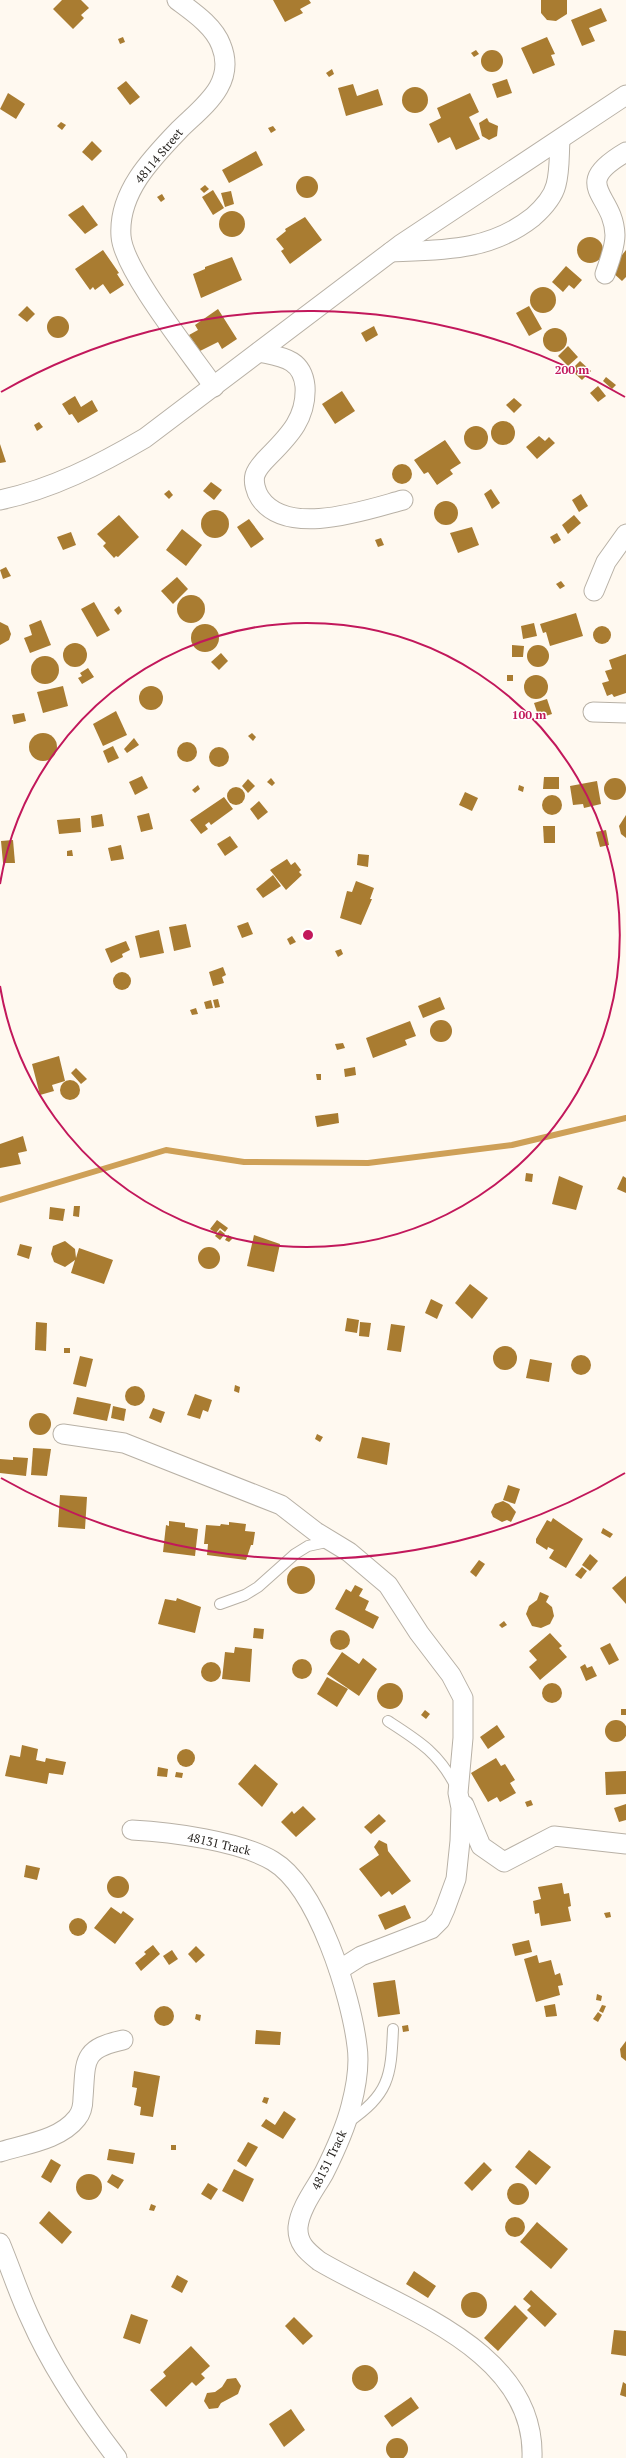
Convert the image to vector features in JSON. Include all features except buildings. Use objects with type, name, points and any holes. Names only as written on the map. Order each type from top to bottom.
[{"type":"street","name":"48114 Street","points":[[177,0],[210,28],[221,45],[224,64],[222,79],[207,105],[179,130],[147,167],[127,196],[122,214],[121,237],[127,257],[139,277],[214,387]]},
{"type":"street","points":[[0,500],[24,495],[102,463],[145,438],[391,252],[626,95]]},
{"type":"street","points":[[391,252],[436,251],[474,245],[498,240],[516,231],[540,211],[556,185],[560,140]]},
{"type":"street","points":[[605,274],[613,249],[615,235],[612,220],[597,189],[596,182],[604,167],[626,152]]},
{"type":"street","points":[[259,352],[295,363],[304,375],[305,390],[303,410],[299,421],[290,435],[262,463],[255,474],[258,494],[265,505],[278,513],[298,518],[315,519],[349,514],[403,500]]},
{"type":"street","points":[[594,591],[606,562],[626,534]]},
{"type":"street","points":[[593,712],[626,713]]},
{"type":"street","points":[[63,1434],[124,1443],[230,1487],[262,1496],[281,1505],[364,1564],[388,1585],[419,1633],[450,1675],[463,1698],[463,1738],[458,1793],[461,1808],[456,1879],[440,1920],[431,1929],[361,1956],[339,1970]]},
{"type":"street","points":[[458,1793],[481,1846],[504,1862],[554,1836],[626,1844]]},
{"type":"street","name":"48131 Track","points":[[132,1830],[164,1833],[253,1851],[274,1861],[292,1876],[333,1950],[357,2047],[357,2078],[346,2124],[342,2137],[302,2213],[298,2228],[299,2240],[305,2250],[319,2261],[442,2326],[467,2342],[486,2357],[522,2405],[529,2426],[532,2458]]},
{"type":"street","points":[[0,2152],[58,2133],[70,2125],[82,2109],[84,2063],[89,2054],[95,2048],[122,2040]]},
{"type":"street","points":[[0,2243],[30,2320],[50,2360],[90,2422],[117,2458]]},
{"type":"lane","points":[[220,1604],[245,1595],[258,1587],[295,1554],[308,1546],[331,1541]]},
{"type":"lane","points":[[388,1721],[425,1745],[441,1761],[458,1793]]},
{"type":"lane","points":[[346,2124],[375,2101],[389,2078],[393,2029]]},
{"type":"waterway","points":[[0,1200],[166,1150],[244,1162],[368,1163],[512,1145],[626,1118]]}]
